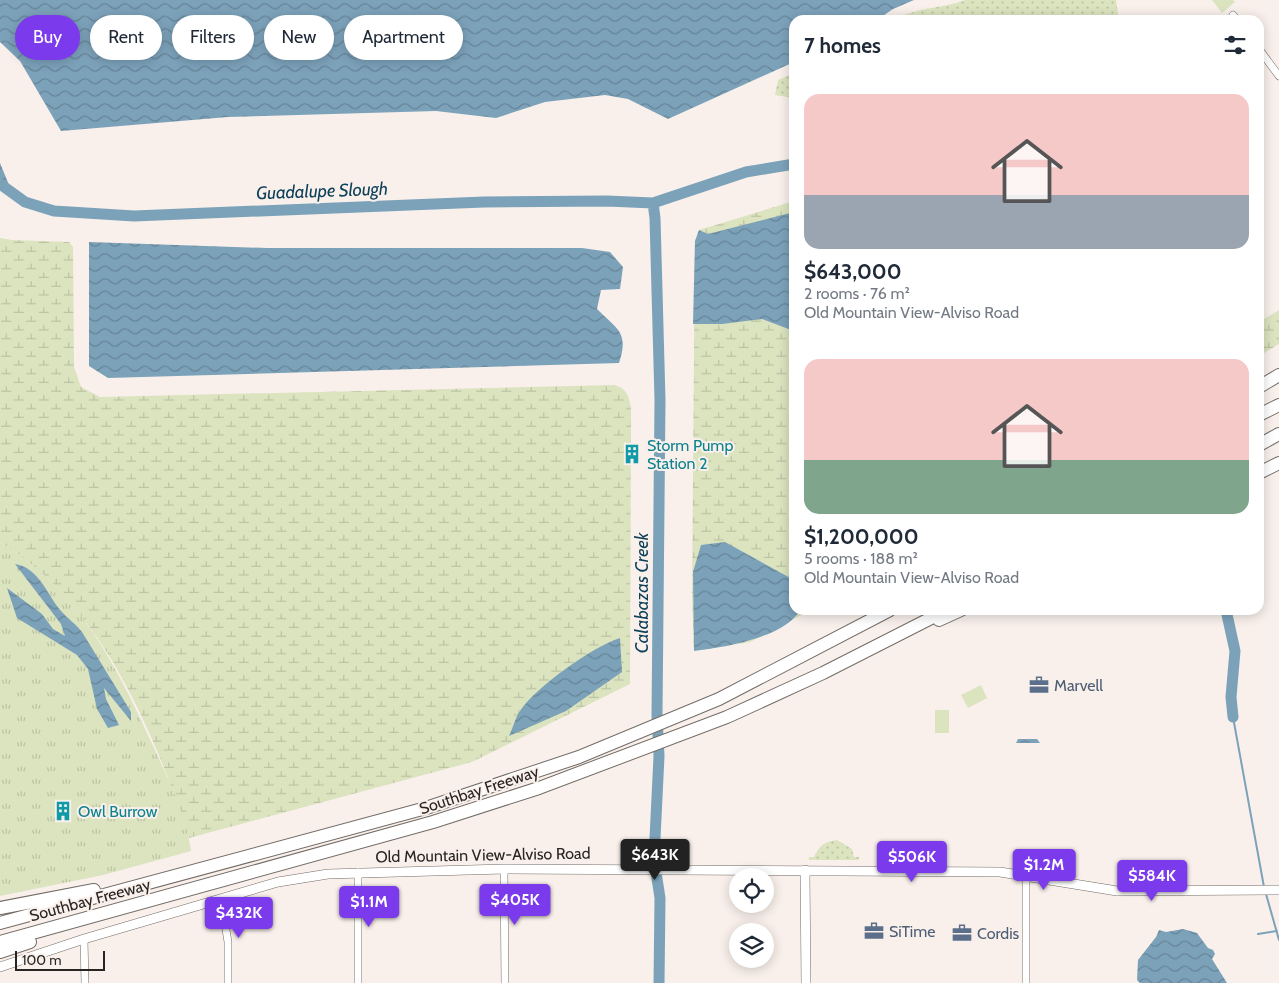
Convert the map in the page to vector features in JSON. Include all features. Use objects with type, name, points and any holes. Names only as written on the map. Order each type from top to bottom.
[{"type":"highway","points":[[1264,384],[1279,375]]},
{"type":"highway","points":[[1264,412],[1279,405]]},
{"type":"highway","points":[[1264,442],[1279,434]]},
{"type":"highway","points":[[1264,470],[1279,463]]},
{"type":"highway","name":"Southbay Freeway","points":[[0,923],[426,808],[579,757],[671,720],[764,676],[880,615]]},
{"type":"highway","name":"Southbay Freeway","points":[[0,942],[485,806],[743,710],[873,649],[938,615]]},
{"type":"highway","points":[[873,649],[950,615]]},
{"type":"highway","points":[[0,908],[184,873]]},
{"type":"highway","points":[[0,952],[131,906]]},
{"type":"street","points":[[1264,56],[1279,76]]},
{"type":"street","points":[[504,869],[505,983]]},
{"type":"street","name":"Old Mountain View-Alviso Road","points":[[0,967],[84,939],[300,877],[358,872],[504,869],[672,869],[1000,872],[1117,890],[1279,890]]},
{"type":"street","points":[[805,870],[806,983]]},
{"type":"street","points":[[358,872],[358,983]]},
{"type":"street","points":[[1026,876],[1026,983]]},
{"type":"street","points":[[221,899],[227,934],[228,983]]},
{"type":"street","points":[[84,939],[85,983]]},
{"type":"green space","points":[[965,0],[1116,0],[1118,15],[906,15],[920,10]]},
{"type":"green space","points":[[1212,0],[1233,0],[1235,2],[1222,13]]},
{"type":"green space","points":[[789,75],[789,97],[775,95],[778,80]]},
{"type":"green space","points":[[789,203],[789,615],[801,615],[750,642],[694,651],[692,597],[695,241],[699,230]]},
{"type":"green space","points":[[0,238],[69,242],[73,247],[74,367],[81,387],[100,397],[615,385],[623,389],[628,397],[631,409],[630,684],[472,762],[189,838],[159,755],[119,672],[67,598],[35,567],[0,542]]},
{"type":"green space","points":[[1279,310],[1279,344],[1264,353],[1264,319]]},
{"type":"green space","points":[[0,542],[28,561],[52,582],[74,606],[93,632],[126,689],[171,786],[185,824],[191,851],[103,875],[0,896]]},
{"type":"green space","points":[[981,685],[987,698],[968,708],[961,695]]},
{"type":"green space","points":[[935,710],[949,710],[949,733],[935,733]]},
{"type":"green space","points":[[837,840],[852,849],[854,857],[859,857],[859,860],[809,860],[809,857],[814,857],[823,845]]},
{"type":"water","points":[[0,0],[914,0],[884,15],[789,15],[789,64],[668,119],[628,99],[605,95],[545,102],[496,118],[436,111],[228,117],[61,131],[19,60],[80,60],[80,15],[15,15],[15,56],[0,42]]},
{"type":"water","points":[[0,163],[9,185],[0,189]]},
{"type":"water","points":[[789,213],[789,329],[762,319],[722,324],[693,324],[695,241],[699,230],[708,234]]},
{"type":"water","points":[[89,242],[267,248],[582,248],[610,252],[623,267],[620,289],[601,290],[597,309],[620,332],[623,344],[622,353],[619,363],[108,378],[89,366]]},
{"type":"water","points":[[725,542],[789,577],[789,615],[796,615],[782,627],[753,640],[694,651],[693,572],[701,545]]},
{"type":"water","points":[[15,564],[31,571],[37,577],[64,615],[82,632],[131,712],[131,721],[104,688],[106,699],[119,725],[108,728],[97,709],[88,669],[77,655],[17,618],[7,588],[42,614],[53,629],[65,636],[61,624]]},
{"type":"water","points":[[620,638],[622,672],[566,711],[509,736],[520,711],[538,691],[580,659]]},
{"type":"water","points":[[1018,739],[1037,739],[1040,743],[1016,743]]},
{"type":"water","points":[[1183,929],[1197,933],[1208,948],[1213,950],[1215,954],[1212,959],[1227,983],[1140,983],[1137,980],[1138,960],[1156,937],[1159,930],[1166,932]]},
{"type":"waterway","name":"Guadalupe Slough","points":[[0,184],[25,202],[54,211],[134,216],[484,202],[607,201],[653,203],[746,172],[789,165]]},
{"type":"waterway","name":"Calabazas Creek","points":[[653,203],[660,400],[657,715],[659,756],[654,859],[660,898],[659,983]]},
{"type":"waterway","points":[[1227,615],[1235,651],[1231,697],[1233,717]]},
{"type":"waterway","points":[[1233,717],[1264,887]]},
{"type":"waterway","points":[[1266,894],[1279,940]]},
{"type":"waterway","points":[[1258,934],[1277,931]]},
{"type":"place","name":"Storm Pump Station 2","points":[[632,454]]},
{"type":"place","name":"Marvell","points":[[1039,685]]},
{"type":"place","name":"Owl Burrow","points":[[63,811]]},
{"type":"place","name":"SiTime","points":[[874,931]]},
{"type":"place","name":"Cordis","points":[[962,933]]}]
